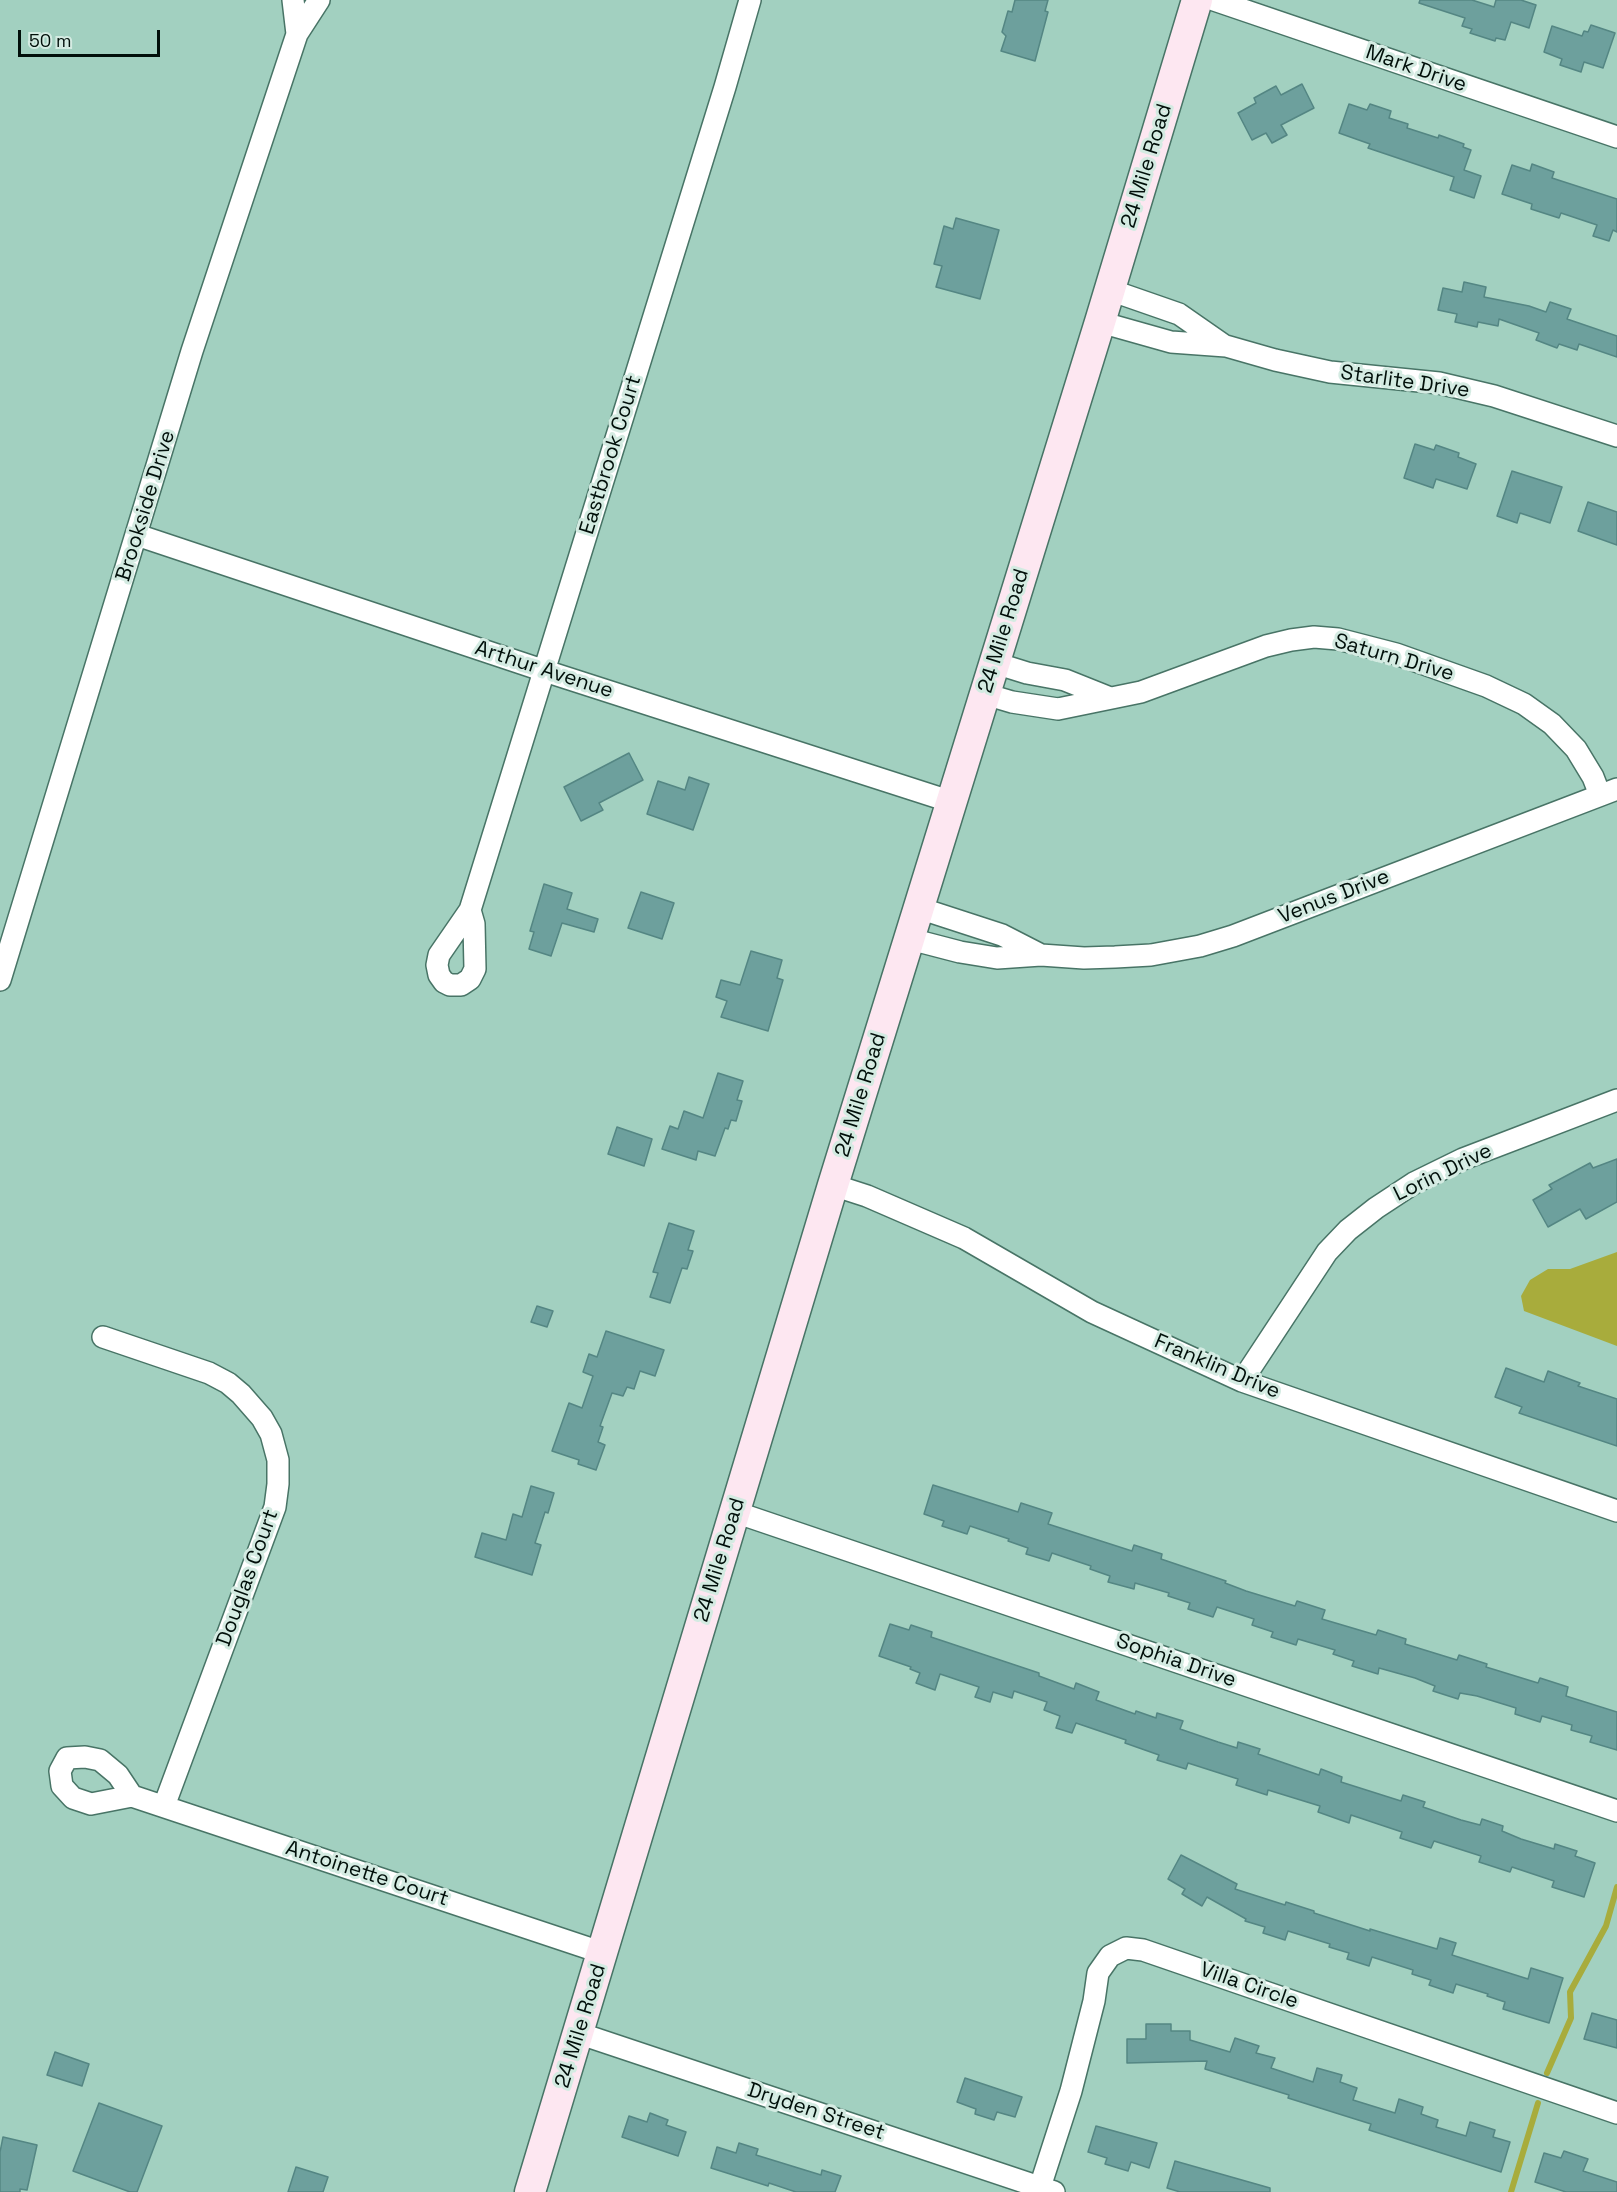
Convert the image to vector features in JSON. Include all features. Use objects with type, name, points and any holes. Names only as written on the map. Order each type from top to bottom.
[{"type":"street","name":"Brookside Drive","points":[[293,0],[297,34]]},
{"type":"street","name":"Brookside Drive","points":[[0,980],[192,351],[297,34],[319,0]]},
{"type":"street","name":"Eastbrook Court","points":[[470,910],[722,98],[750,0]]},
{"type":"street","name":"24 Mile Road","points":[[530,2192],[833,1185],[1110,290],[1197,0]]},
{"type":"street","name":"Mark Drive","points":[[1214,0],[1617,137]]},
{"type":"street","name":"Starlite Drive","points":[[1110,290],[1179,315],[1226,346]]},
{"type":"street","name":"Starlite Drive","points":[[1100,322],[1171,342],[1226,346],[1330,372],[1440,382],[1494,396],[1617,436]]},
{"type":"street","name":"Arthur Avenue","points":[[137,535],[545,671],[952,802]]},
{"type":"street","name":"Saturn Drive","points":[[985,694],[1012,702],[1058,709],[1142,692],[1274,644],[1314,637],[1338,639],[1396,654],[1486,686],[1524,704],[1552,724],[1576,749],[1593,777],[1609,792]]},
{"type":"street","points":[[995,663],[1027,674],[1065,681],[1111,699]]},
{"type":"street","name":"Venus Drive","points":[[910,939],[944,949],[997,958],[1041,955],[1084,958],[1151,955],[1200,946],[1233,936],[1609,792]]},
{"type":"street","name":"Venus Drive","points":[[919,908],[1002,935],[1041,955]]},
{"type":"street","name":"Lorin Drive","points":[[1242,1381],[1327,1252],[1348,1230],[1376,1208],[1414,1183],[1463,1159],[1617,1100]]},
{"type":"street","name":"Franklin Drive","points":[[833,1185],[867,1196],[964,1238],[1092,1312],[1242,1381],[1617,1510]]},
{"type":"street","name":"Douglas Court","points":[[103,1337],[209,1373],[228,1383],[253,1406],[262,1418],[271,1434],[278,1460],[279,1484],[275,1507],[164,1806]]},
{"type":"street","name":"Sophia Drive","points":[[735,1512],[1617,1811]]},
{"type":"street","name":"Antoinette Court","points":[[132,1796],[603,1953]]},
{"type":"street","name":"Villa Circle","points":[[1047,2190],[1091,2011],[1098,1973],[1110,1956],[1126,1948],[1143,1950],[1617,2113]]},
{"type":"street","name":"Dryden Street","points":[[578,2033],[1047,2190]]},
{"type":"shaded area","points":[[1617,1252],[1617,1346],[1524,1311],[1521,1296],[1530,1280],[1548,1269],[1570,1269]]},
{"type":"building","points":[[1015,0],[1048,0],[1045,11],[1048,12],[1035,61],[1001,51],[1006,36],[1002,32],[1008,11],[1012,12]]},
{"type":"building","points":[[1420,0],[1472,0],[1494,7],[1496,0],[1521,0],[1536,5],[1529,28],[1511,22],[1505,40],[1496,38],[1495,41],[1470,33],[1472,29],[1462,26],[1465,18],[1419,3]]},
{"type":"building","points":[[1591,25],[1615,33],[1603,68],[1584,62],[1581,72],[1560,65],[1562,59],[1544,52],[1552,26],[1582,36],[1584,31],[1588,32]]},
{"type":"building","points":[[1302,84],[1314,108],[1281,125],[1287,135],[1272,143],[1266,133],[1252,140],[1238,113],[1256,103],[1254,98],[1276,86],[1281,95]]},
{"type":"building","points":[[1349,104],[1367,110],[1370,104],[1391,111],[1389,118],[1408,124],[1407,128],[1438,138],[1439,135],[1464,144],[1463,147],[1471,150],[1464,170],[1481,176],[1474,198],[1450,190],[1454,177],[1368,148],[1370,144],[1339,133]]},
{"type":"building","points":[[1532,164],[1554,172],[1552,178],[1617,199],[1617,232],[1613,230],[1609,241],[1593,236],[1597,225],[1561,213],[1559,218],[1531,209],[1532,204],[1502,194],[1512,165],[1530,171]]},
{"type":"building","points":[[956,218],[999,230],[980,299],[936,287],[942,266],[934,264],[944,226],[953,229]]},
{"type":"building","points":[[1464,282],[1486,287],[1484,297],[1529,306],[1546,312],[1550,302],[1571,309],[1567,319],[1617,336],[1617,357],[1579,344],[1577,350],[1559,344],[1557,348],[1536,340],[1539,333],[1499,319],[1498,326],[1478,322],[1477,327],[1455,322],[1457,314],[1438,310],[1443,288],[1462,292]]},
{"type":"building","points":[[1415,444],[1434,450],[1436,445],[1459,453],[1458,457],[1476,464],[1467,489],[1436,479],[1433,488],[1404,478]]},
{"type":"building","points":[[1512,471],[1562,487],[1550,523],[1520,513],[1517,523],[1497,516]]},
{"type":"building","points":[[1588,502],[1617,512],[1617,545],[1578,531]]},
{"type":"building","points":[[629,753],[643,780],[599,803],[603,810],[581,821],[564,787]]},
{"type":"building","points":[[689,777],[709,784],[693,830],[647,814],[658,781],[685,790]]},
{"type":"building","points":[[544,884],[572,893],[567,909],[598,919],[594,932],[562,923],[551,956],[529,949],[534,932],[530,931]]},
{"type":"building","points":[[641,892],[674,903],[662,939],[628,928]]},
{"type":"building","points":[[751,951],[782,960],[777,978],[783,980],[768,1031],[721,1017],[727,1001],[716,997],[721,980],[740,985]]},
{"type":"building","points":[[718,1073],[743,1081],[737,1100],[742,1101],[736,1121],[731,1120],[728,1129],[725,1128],[715,1156],[698,1151],[696,1160],[662,1149],[670,1126],[678,1129],[684,1111],[703,1118]]},
{"type":"building","points":[[617,1127],[652,1139],[644,1166],[608,1154]]},
{"type":"building","points":[[1617,1159],[1617,1202],[1586,1219],[1580,1209],[1548,1227],[1533,1200],[1552,1189],[1549,1185],[1590,1163],[1593,1168]]},
{"type":"building","points":[[669,1223],[694,1231],[688,1250],[693,1251],[687,1269],[682,1268],[670,1303],[650,1297],[658,1273],[653,1272]]},
{"type":"building","points":[[537,1306],[553,1311],[547,1327],[531,1322]]},
{"type":"building","points":[[606,1331],[664,1350],[655,1376],[640,1371],[634,1389],[627,1387],[623,1396],[612,1393],[600,1426],[603,1427],[598,1442],[605,1445],[596,1470],[578,1464],[579,1460],[552,1451],[569,1403],[582,1408],[593,1376],[583,1372],[589,1354],[597,1357]]},
{"type":"building","points":[[1506,1368],[1544,1382],[1548,1371],[1580,1383],[1578,1386],[1617,1399],[1617,1446],[1519,1413],[1522,1407],[1495,1397]]},
{"type":"building","points":[[933,1485],[1018,1512],[1021,1503],[1052,1513],[1048,1524],[1132,1551],[1134,1545],[1162,1554],[1161,1559],[1226,1581],[1225,1583],[1246,1591],[1295,1606],[1297,1601],[1325,1610],[1322,1619],[1376,1635],[1378,1630],[1406,1639],[1405,1644],[1457,1660],[1459,1655],[1487,1664],[1486,1667],[1538,1683],[1540,1678],[1568,1687],[1566,1696],[1617,1712],[1617,1750],[1590,1742],[1592,1736],[1571,1730],[1572,1725],[1542,1716],[1540,1722],[1515,1714],[1516,1708],[1477,1696],[1460,1693],[1458,1699],[1433,1691],[1435,1686],[1415,1678],[1379,1668],[1378,1674],[1352,1666],[1354,1661],[1333,1654],[1335,1650],[1298,1639],[1296,1645],[1271,1637],[1273,1632],[1252,1625],[1254,1619],[1217,1607],[1213,1617],[1188,1609],[1190,1603],[1168,1596],[1169,1593],[1135,1583],[1134,1589],[1108,1582],[1110,1576],[1090,1569],[1091,1566],[1052,1553],[1049,1561],[1026,1554],[1028,1548],[970,1526],[967,1534],[942,1526],[944,1521],[924,1514]]},
{"type":"building","points":[[531,1486],[554,1493],[535,1543],[541,1545],[532,1575],[475,1557],[482,1533],[506,1540],[513,1514],[522,1517]]},
{"type":"building","points":[[890,1624],[909,1630],[911,1625],[932,1632],[931,1637],[1039,1673],[1039,1676],[1074,1689],[1076,1683],[1099,1692],[1096,1700],[1135,1714],[1136,1711],[1156,1718],[1157,1713],[1183,1721],[1180,1729],[1218,1742],[1237,1748],[1238,1742],[1260,1749],[1258,1754],[1319,1775],[1321,1769],[1342,1777],[1341,1782],[1401,1801],[1403,1795],[1425,1802],[1423,1807],[1461,1820],[1480,1825],[1482,1819],[1503,1826],[1502,1831],[1521,1839],[1554,1849],[1555,1844],[1577,1851],[1575,1856],[1595,1863],[1584,1897],[1552,1887],[1554,1881],[1512,1867],[1510,1872],[1479,1862],[1481,1856],[1434,1841],[1431,1848],[1400,1838],[1402,1832],[1351,1815],[1349,1823],[1318,1812],[1320,1806],[1268,1790],[1267,1795],[1236,1785],[1238,1779],[1188,1763],[1186,1769],[1157,1760],[1159,1755],[1125,1743],[1126,1740],[1076,1723],[1072,1733],[1056,1728],[1060,1716],[1044,1710],[1047,1702],[1014,1691],[1012,1698],[993,1692],[990,1702],[975,1697],[979,1687],[940,1674],[935,1690],[916,1683],[920,1673],[910,1669],[911,1667],[879,1656]]},
{"type":"building","points":[[1181,1855],[1237,1884],[1235,1889],[1285,1905],[1286,1902],[1370,1931],[1370,1929],[1437,1949],[1440,1938],[1456,1943],[1452,1955],[1528,1979],[1531,1968],[1563,1978],[1549,2023],[1503,2009],[1505,2002],[1487,1996],[1488,1994],[1456,1984],[1453,1993],[1429,1985],[1431,1980],[1412,1974],[1413,1970],[1372,1957],[1369,1966],[1347,1959],[1349,1953],[1329,1947],[1330,1944],[1288,1931],[1285,1940],[1263,1933],[1265,1927],[1245,1921],[1246,1919],[1207,1897],[1202,1906],[1182,1894],[1185,1889],[1168,1879]]},
{"type":"building","points":[[1592,2013],[1617,2020],[1617,2048],[1584,2039]]},
{"type":"building","points":[[1146,2024],[1171,2024],[1171,2031],[1190,2031],[1190,2040],[1230,2052],[1235,2038],[1259,2046],[1256,2053],[1275,2058],[1271,2068],[1313,2082],[1317,2068],[1342,2075],[1340,2082],[1357,2088],[1353,2100],[1395,2113],[1399,2099],[1423,2107],[1421,2114],[1438,2120],[1436,2127],[1466,2136],[1470,2122],[1495,2130],[1493,2137],[1510,2142],[1501,2172],[1369,2130],[1371,2124],[1205,2069],[1207,2061],[1127,2063],[1127,2039],[1146,2039]]},
{"type":"building","points":[[55,2052],[89,2064],[82,2086],[47,2075]]},
{"type":"building","points":[[965,2078],[1022,2097],[1015,2117],[997,2112],[994,2120],[975,2114],[976,2109],[957,2102]]},
{"type":"building","points":[[99,2103],[162,2126],[137,2192],[130,2192],[73,2171]]},
{"type":"building","points":[[650,2113],[668,2120],[666,2125],[686,2132],[678,2156],[622,2137],[629,2116],[647,2122]]},
{"type":"building","points":[[1096,2126],[1157,2143],[1149,2168],[1131,2162],[1128,2171],[1105,2164],[1107,2158],[1088,2152]]},
{"type":"building","points":[[3,2137],[37,2145],[27,2190],[0,2192],[0,2152]]},
{"type":"building","points":[[739,2143],[758,2149],[756,2155],[821,2175],[822,2170],[841,2176],[835,2192],[796,2192],[769,2183],[768,2186],[711,2168],[717,2147],[736,2153]]},
{"type":"building","points":[[1564,2151],[1588,2159],[1583,2171],[1617,2182],[1617,2192],[1566,2192],[1535,2182],[1544,2153],[1561,2158]]},
{"type":"building","points":[[1175,2161],[1270,2188],[1270,2192],[1180,2192],[1167,2188]]},
{"type":"building","points":[[296,2167],[328,2177],[323,2192],[288,2192]]},
{"type":"waterway","points":[[1547,2073],[1571,2018],[1570,1992],[1606,1926],[1617,1887]]},
{"type":"waterway","points":[[1511,2192],[1538,2103]]}]
